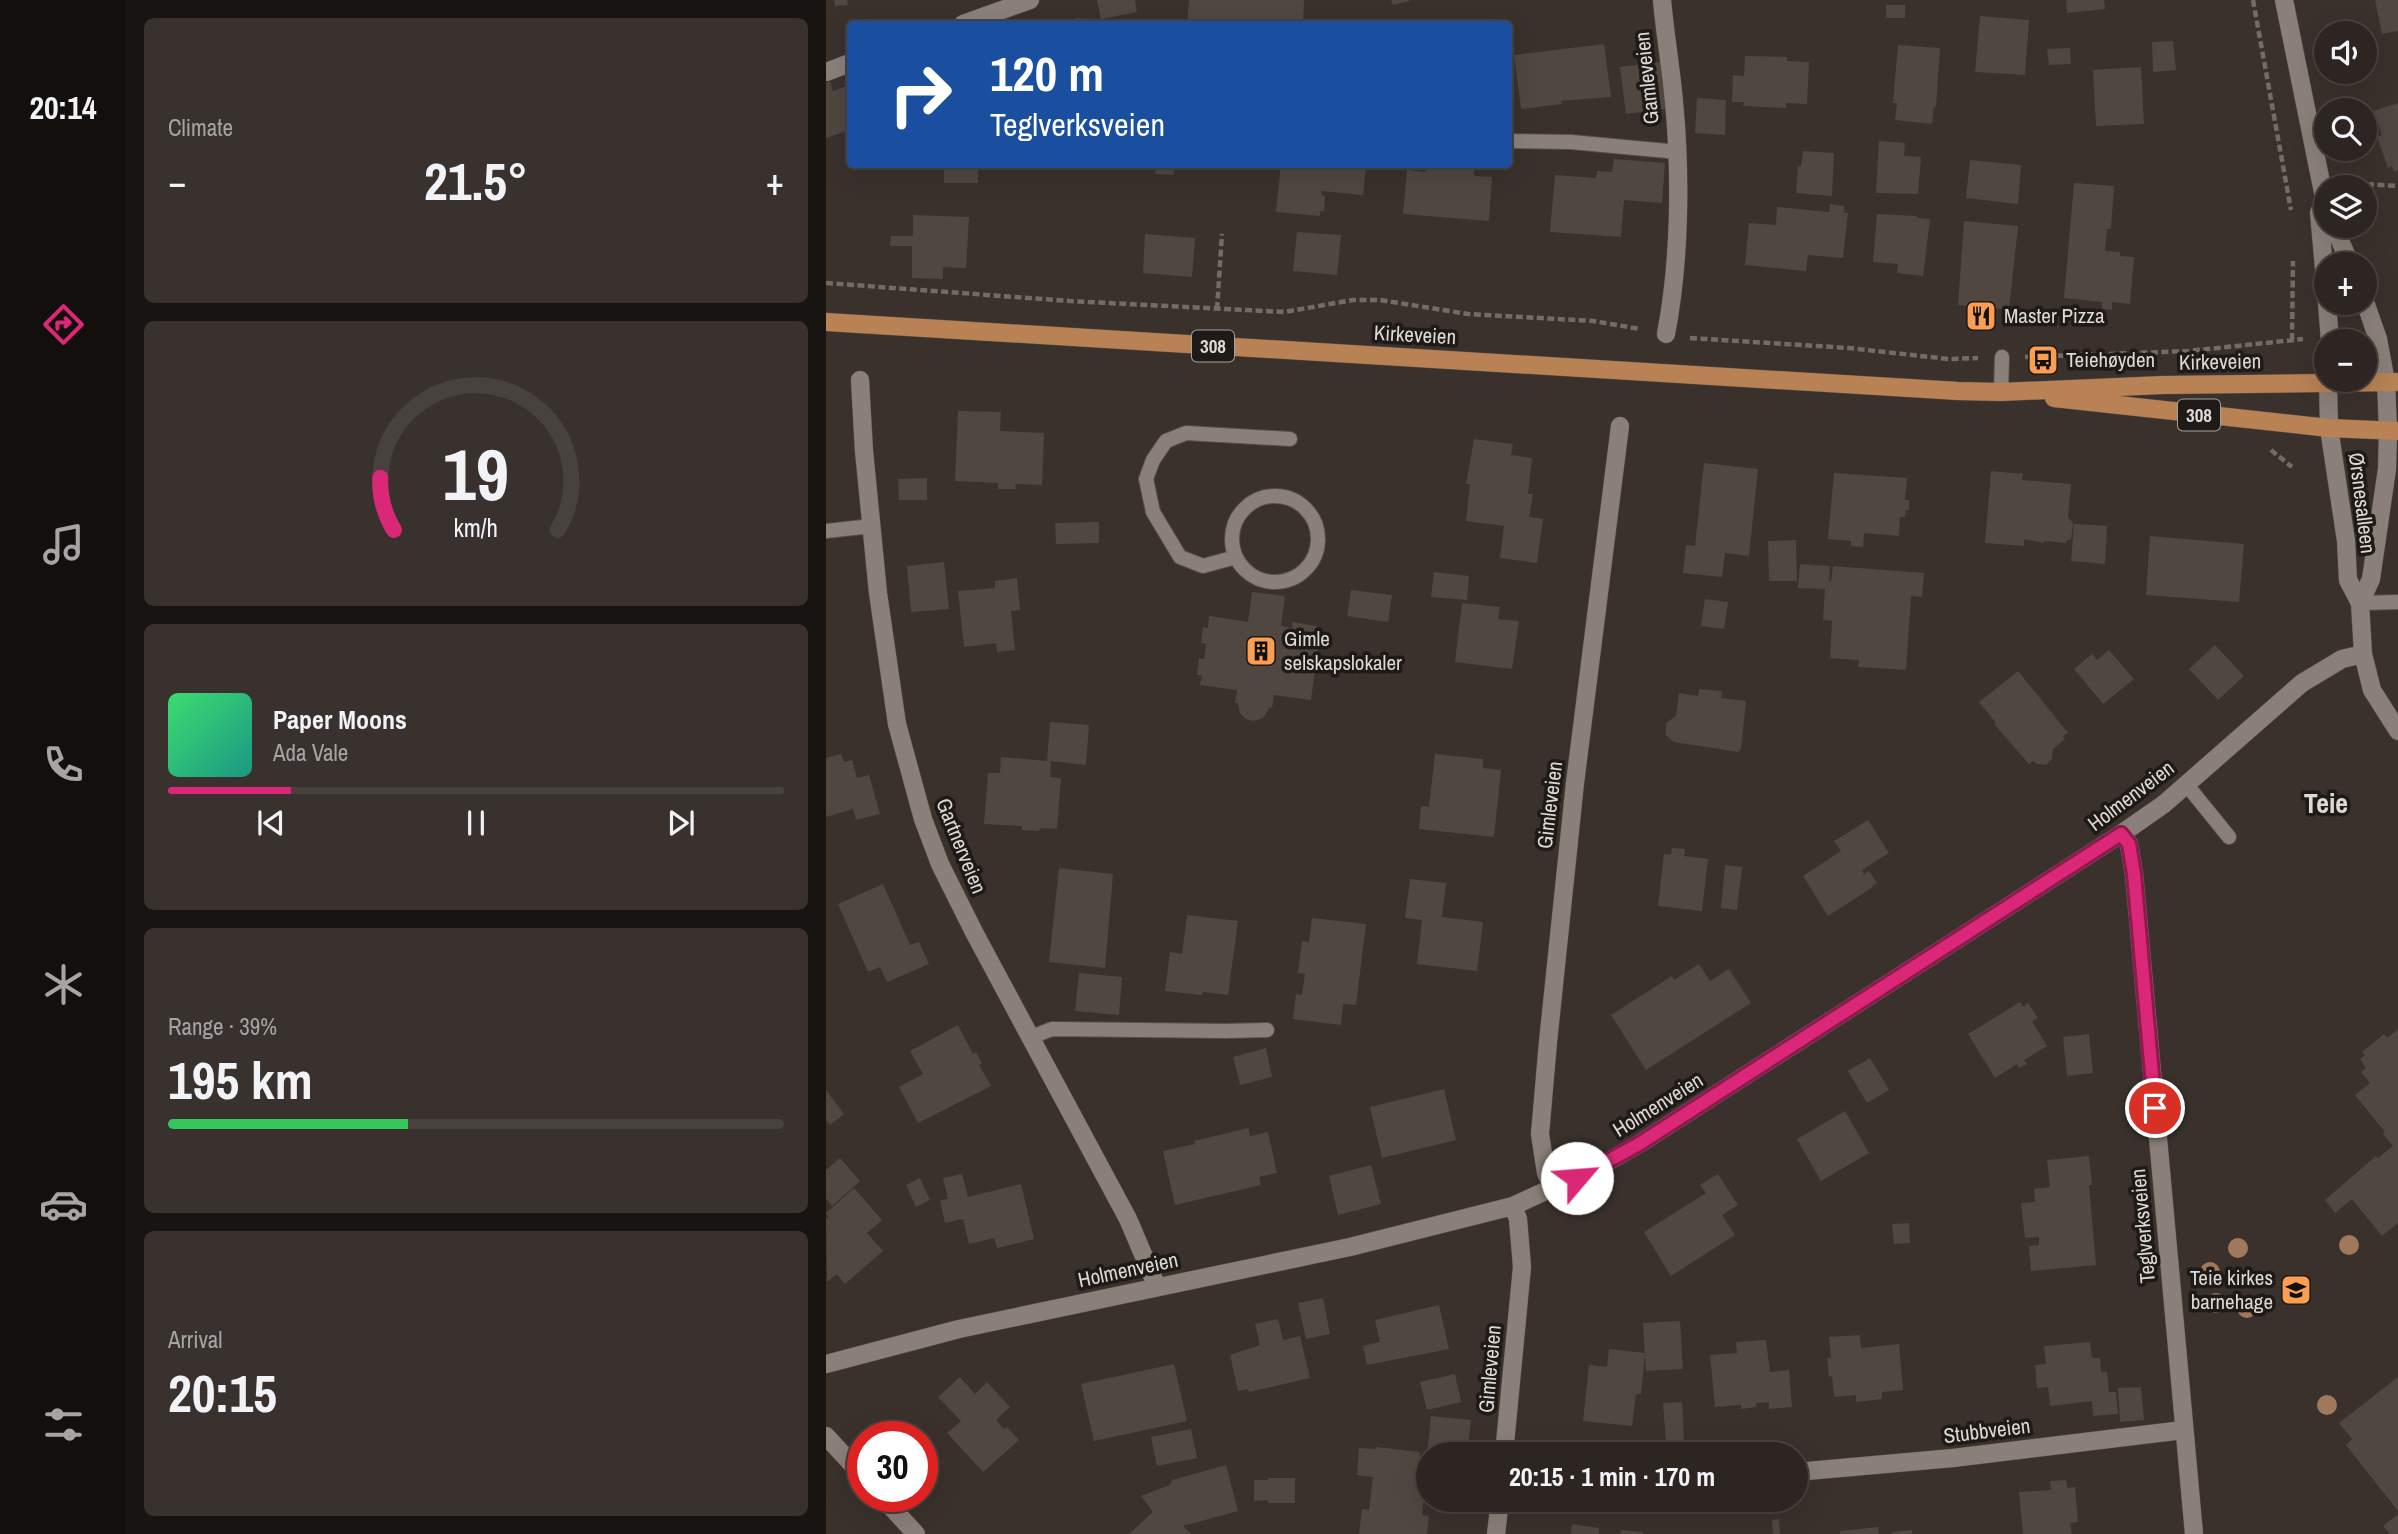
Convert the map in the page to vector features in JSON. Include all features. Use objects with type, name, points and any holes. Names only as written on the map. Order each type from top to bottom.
[{"type":"main road","name":"Kirkeveien","points":[[826,322],[1601,369],[1836,386],[2001,392],[2314,381]]},
{"type":"main road","name":"Kirkeveien","points":[[2001,392],[2159,412],[2329,428],[2393,431]]},
{"type":"street","points":[[971,21],[1030,0]]},
{"type":"street","name":"Gamleveien","points":[[1661,0],[1678,152]]},
{"type":"street","points":[[2284,0],[2319,175]]},
{"type":"street","points":[[826,72],[847,65]]},
{"type":"street","points":[[1666,334],[1675,286],[1678,152]]},
{"type":"street","name":"Ørsnesalleen","points":[[2360,603],[2371,579],[2393,431],[2387,408],[2392,382],[2370,315]]},
{"type":"street","name":"Gartnerveien","points":[[860,380],[878,593],[897,724],[923,819],[940,864],[1128,1219],[1157,1287]]},
{"type":"street","name":"Ørsnesalleen","points":[[2328,392],[2329,428],[2345,529],[2348,580],[2360,603],[2363,654],[2372,690],[2398,731]]},
{"type":"street","name":"Gimleveien","points":[[1554,1189],[1546,1172],[1540,1134],[1575,783],[1620,426]]},
{"type":"street","name":"Holmenveien","points":[[826,1364],[959,1329],[1350,1247],[1513,1206],[1554,1189],[1639,1144],[2121,834],[2164,804],[2302,683],[2342,659],[2363,654]]},
{"type":"street","name":"Teglverksveien","points":[[2121,834],[2129,844],[2134,874],[2194,1534]]},
{"type":"street","name":"Gimleveien","points":[[1505,1442],[1522,1267],[1518,1219],[1513,1206]]},
{"type":"street","name":"Stubbveien","points":[[1808,1471],[1952,1458],[2183,1430]]},
{"type":"street","points":[[826,1436],[847,1459]]},
{"type":"street","points":[[896,1512],[916,1534]]},
{"type":"street","points":[[1496,1534],[1499,1512]]},
{"type":"lane","points":[[1512,141],[1571,142],[1678,152]]},
{"type":"lane","points":[[2001,358],[2001,392]]},
{"type":"lane","points":[[1236,557],[1203,566],[1180,557],[1153,512],[1146,479],[1153,460],[1166,441],[1186,433],[1290,439]]},
{"type":"lane","points":[[1268,496],[1284,496],[1298,502],[1310,513],[1317,527],[1318,543],[1314,558],[1304,571],[1290,579],[1274,582],[1259,578],[1245,570],[1236,557],[1232,542],[1234,526],[1241,512],[1253,502],[1268,496]]},
{"type":"lane","points":[[826,531],[872,526]]},
{"type":"lane","points":[[2360,603],[2398,602]]},
{"type":"lane","points":[[2186,784],[2229,837]]},
{"type":"lane","points":[[1031,1037],[1052,1029],[1267,1030]]},
{"type":"path","points":[[2253,0],[2292,221]]},
{"type":"path","points":[[2377,185],[2398,186]]},
{"type":"path","points":[[1217,309],[1222,234]]},
{"type":"path","points":[[2292,340],[2294,248]]},
{"type":"path","points":[[826,283],[1284,312],[1353,300],[1380,300],[1468,314],[1593,321],[1700,339],[1849,348],[1948,359],[2189,351],[2314,340]]},
{"type":"building","points":[[834,0],[847,0],[848,5],[835,6]]},
{"type":"building","points":[[1097,0],[1135,0],[1137,12],[1101,19]]},
{"type":"building","points":[[1189,0],[1304,0],[1303,21],[1187,21]]},
{"type":"building","points":[[1391,0],[1409,0],[1409,1],[1393,5]]},
{"type":"building","points":[[2066,0],[2104,0],[2105,9],[2067,13]]},
{"type":"building","points":[[2375,0],[2398,0],[2398,31],[2382,34]]},
{"type":"building","points":[[1886,5],[1905,5],[1905,18],[1886,18]]},
{"type":"building","points":[[1980,16],[2029,20],[2025,75],[1975,72]]},
{"type":"building","points":[[1075,18],[1115,20],[1115,21],[1075,21]]},
{"type":"building","points":[[2173,41],[2176,70],[2153,72],[2152,42]]},
{"type":"building","points":[[1604,44],[1611,97],[1561,101],[1562,104],[1521,109],[1514,55]]},
{"type":"building","points":[[1898,45],[1940,48],[1936,107],[1934,106],[1932,124],[1895,120],[1897,103],[1893,103]]},
{"type":"building","points":[[2070,48],[2071,64],[2049,65],[2047,49]]},
{"type":"building","points":[[1745,56],[1787,57],[1787,61],[1809,62],[1807,104],[1786,103],[1786,108],[1743,106],[1744,102],[1732,102],[1733,75],[1744,76]]},
{"type":"building","points":[[1660,62],[1666,109],[1626,114],[1620,67]]},
{"type":"building","points":[[2141,67],[2144,124],[2096,126],[2093,70]]},
{"type":"building","points":[[830,81],[833,91],[846,86],[847,131],[826,138],[826,83]]},
{"type":"building","points":[[1697,98],[1726,100],[1725,135],[1695,133]]},
{"type":"building","points":[[2398,103],[2398,170],[2394,172],[2392,166],[2388,168],[2377,137],[2382,135],[2377,110]]},
{"type":"building","points":[[1879,141],[1905,143],[1904,156],[1921,157],[1918,194],[1876,193]]},
{"type":"building","points":[[1803,151],[1834,153],[1832,196],[1796,193],[1798,166],[1801,166]]},
{"type":"building","points":[[1614,159],[1665,163],[1662,203],[1624,200],[1621,237],[1550,232],[1555,175],[1596,178],[1597,171],[1612,172]]},
{"type":"building","points":[[1970,160],[2021,165],[2018,204],[1966,198]]},
{"type":"building","points":[[944,168],[978,168],[978,183],[944,183]]},
{"type":"building","points":[[1156,168],[1174,168],[1174,175],[1155,174]]},
{"type":"building","points":[[1281,168],[1366,168],[1363,195],[1322,191],[1321,195],[1325,196],[1324,211],[1320,211],[1320,216],[1276,212]]},
{"type":"building","points":[[1426,168],[1474,168],[1474,176],[1492,177],[1489,221],[1403,214],[1407,170],[1426,172]]},
{"type":"building","points":[[2074,183],[2114,186],[2111,229],[2107,229],[2105,251],[2134,257],[2130,304],[2112,302],[2112,310],[2102,309],[2102,302],[2064,298]]},
{"type":"building","points":[[1830,204],[1844,206],[1844,213],[1848,213],[1843,258],[1808,255],[1806,271],[1745,265],[1749,223],[1776,225],[1777,207],[1829,212]]},
{"type":"building","points":[[1877,214],[1930,219],[1923,276],[1897,273],[1898,264],[1873,262]]},
{"type":"building","points":[[913,215],[969,217],[966,268],[943,267],[943,279],[912,278],[912,246],[890,246],[891,236],[913,236]]},
{"type":"building","points":[[1964,221],[2018,226],[2009,310],[1958,305]]},
{"type":"building","points":[[1297,232],[1341,235],[1337,275],[1293,271]]},
{"type":"building","points":[[1145,234],[1195,238],[1192,277],[1143,273]]},
{"type":"building","points":[[958,411],[1001,412],[1000,431],[1044,433],[1042,485],[1015,484],[1016,489],[998,489],[998,483],[955,481]]},
{"type":"building","points":[[1474,439],[1513,444],[1511,455],[1532,458],[1528,494],[1533,494],[1529,517],[1543,519],[1537,563],[1500,558],[1504,526],[1466,521],[1470,484],[1466,484]]},
{"type":"building","points":[[1704,463],[1758,469],[1749,556],[1725,553],[1722,577],[1683,573],[1686,545],[1695,546]]},
{"type":"building","points":[[1991,471],[2023,474],[2022,480],[2071,484],[2068,517],[2073,523],[2071,540],[2066,543],[2044,543],[2024,539],[2024,546],[1985,543]]},
{"type":"building","points":[[1834,473],[1907,478],[1905,500],[1909,500],[1909,510],[1906,510],[1905,517],[1900,517],[1899,536],[1864,533],[1863,547],[1851,546],[1851,541],[1828,539]]},
{"type":"building","points":[[927,478],[927,500],[899,500],[898,479]]},
{"type":"building","points":[[1099,522],[1099,543],[1056,544],[1055,523]]},
{"type":"building","points":[[2074,524],[2107,526],[2105,564],[2071,561]]},
{"type":"building","points":[[2150,536],[2244,544],[2239,602],[2146,595]]},
{"type":"building","points":[[1796,540],[1797,581],[1769,581],[1768,541]]},
{"type":"building","points":[[944,562],[949,609],[911,612],[907,566]]},
{"type":"building","points":[[1800,564],[1830,566],[1831,582],[1833,566],[1924,573],[1922,597],[1911,596],[1906,670],[1858,667],[1859,660],[1830,658],[1832,621],[1823,620],[1825,589],[1798,588]]},
{"type":"building","points":[[1434,572],[1469,576],[1467,600],[1431,597]]},
{"type":"building","points":[[1017,578],[1020,610],[1011,611],[1015,650],[997,652],[996,643],[964,647],[958,591],[995,588],[995,581]]},
{"type":"building","points":[[1351,590],[1392,595],[1388,622],[1347,616]]},
{"type":"building","name":"Gimle selskapslokaler","points":[[1252,592],[1285,596],[1281,626],[1292,628],[1292,622],[1317,626],[1316,631],[1320,631],[1311,700],[1274,695],[1272,708],[1270,707],[1263,718],[1253,721],[1240,713],[1238,703],[1235,703],[1237,690],[1200,685],[1202,675],[1197,675],[1199,658],[1204,659],[1206,644],[1201,643],[1203,627],[1208,628],[1209,616],[1248,622]]},
{"type":"building","points":[[1705,599],[1728,602],[1724,629],[1701,626]]},
{"type":"building","points":[[1462,603],[1500,607],[1498,619],[1519,621],[1512,669],[1455,662]]},
{"type":"building","points":[[2215,645],[2244,676],[2218,700],[2189,669]]},
{"type":"building","points":[[2109,650],[2134,679],[2103,704],[2074,669],[2092,654],[2097,660]]},
{"type":"building","points":[[2018,671],[2068,733],[2053,749],[2052,759],[2046,765],[2033,761],[2029,764],[1994,724],[1996,723],[1979,702]]},
{"type":"building","points":[[1699,689],[1722,691],[1721,698],[1746,701],[1741,749],[1738,752],[1674,742],[1666,735],[1666,723],[1676,716],[1679,693],[1698,696]]},
{"type":"building","points":[[1050,722],[1089,725],[1086,765],[1051,761],[1050,777],[1061,778],[1057,829],[1022,830],[1022,826],[984,824],[988,773],[1000,773],[1001,757],[1047,761]]},
{"type":"building","points":[[841,754],[844,762],[852,760],[857,778],[869,775],[880,814],[856,820],[853,809],[826,817],[826,758]]},
{"type":"building","points":[[1435,754],[1483,759],[1483,768],[1501,770],[1494,837],[1419,829],[1421,806],[1429,807]]},
{"type":"building","points":[[1868,820],[1889,853],[1862,870],[1864,874],[1869,871],[1877,883],[1828,916],[1803,876],[1841,851],[1834,841]]},
{"type":"building","points":[[1672,848],[1685,849],[1684,856],[1708,859],[1702,911],[1658,906],[1664,854],[1671,855]]},
{"type":"building","points":[[1725,865],[1742,867],[1737,910],[1721,908]]},
{"type":"building","points":[[1059,868],[1113,874],[1105,968],[1049,962]]},
{"type":"building","points":[[1410,879],[1446,883],[1442,917],[1483,922],[1477,971],[1417,964],[1422,920],[1405,918]]},
{"type":"building","points":[[883,884],[910,945],[919,942],[929,964],[887,982],[880,967],[868,972],[838,904]]},
{"type":"building","points":[[1187,915],[1238,921],[1228,995],[1165,991],[1170,952],[1182,954]]},
{"type":"building","points":[[1312,918],[1366,924],[1356,1005],[1343,1004],[1341,1025],[1293,1019],[1296,994],[1302,995],[1305,974],[1298,973],[1302,941],[1309,942]]},
{"type":"building","points":[[1699,964],[1710,981],[1729,969],[1751,1003],[1646,1070],[1611,1015],[1672,976],[1674,980]]},
{"type":"building","points":[[1079,973],[1122,977],[1119,1015],[1075,1011]]},
{"type":"building","points":[[2020,1002],[2023,1007],[2028,1003],[2038,1018],[2032,1021],[2047,1046],[2024,1060],[2027,1064],[2019,1068],[2017,1064],[1995,1078],[1968,1034]]},
{"type":"building","points":[[958,1025],[973,1054],[976,1052],[982,1063],[979,1065],[991,1086],[918,1123],[899,1087],[923,1074],[910,1051]]},
{"type":"building","points":[[2398,1029],[2398,1223],[2382,1236],[2352,1199],[2335,1213],[2325,1200],[2376,1156],[2378,1158],[2393,1146],[2355,1095],[2370,1083],[2361,1072],[2366,1068],[2360,1059],[2365,1055],[2362,1052],[2384,1034],[2387,1038]]},
{"type":"building","points":[[2089,1034],[2093,1073],[2067,1076],[2063,1037]]},
{"type":"building","points":[[1266,1048],[1272,1077],[1240,1085],[1233,1057]]},
{"type":"building","points":[[1870,1058],[1889,1090],[1867,1103],[1848,1071]]},
{"type":"building","points":[[1444,1089],[1456,1140],[1382,1158],[1370,1107]]},
{"type":"building","points":[[826,1090],[844,1114],[830,1125],[826,1120]]},
{"type":"building","points":[[1845,1111],[1869,1153],[1821,1181],[1797,1139]]},
{"type":"building","points":[[1248,1128],[1250,1136],[1268,1132],[1277,1173],[1259,1177],[1261,1185],[1175,1205],[1163,1151]]},
{"type":"building","points":[[2089,1156],[2096,1265],[2031,1271],[2029,1246],[2039,1245],[2039,1237],[2025,1238],[2021,1203],[2035,1202],[2034,1189],[2050,1187],[2047,1160]]},
{"type":"building","points":[[840,1158],[860,1181],[832,1206],[826,1199],[826,1170]]},
{"type":"building","points":[[1371,1165],[1381,1204],[1338,1215],[1329,1176]]},
{"type":"building","points":[[962,1174],[968,1197],[1021,1184],[1034,1239],[997,1248],[994,1238],[969,1244],[963,1219],[945,1223],[940,1200],[948,1199],[943,1178]]},
{"type":"building","points":[[1718,1174],[1738,1205],[1722,1215],[1735,1235],[1671,1276],[1644,1232],[1706,1193],[1700,1185]]},
{"type":"building","points":[[920,1178],[930,1200],[916,1207],[906,1185]]},
{"type":"building","points":[[854,1188],[882,1220],[867,1233],[883,1251],[845,1284],[837,1274],[827,1282],[826,1218],[829,1219],[826,1213]]},
{"type":"building","points":[[1909,1223],[1910,1243],[1894,1244],[1892,1224]]},
{"type":"building","points":[[1323,1298],[1330,1334],[1306,1339],[1298,1303]]},
{"type":"building","points":[[1439,1305],[1449,1349],[1367,1365],[1363,1346],[1380,1342],[1375,1320]]},
{"type":"building","points":[[1278,1319],[1283,1340],[1300,1336],[1310,1378],[1249,1392],[1248,1389],[1238,1391],[1230,1355],[1260,1345],[1255,1324]]},
{"type":"building","points":[[1680,1321],[1683,1369],[1646,1371],[1643,1323]]},
{"type":"building","points":[[1860,1335],[1861,1348],[1899,1344],[1903,1390],[1882,1392],[1882,1399],[1856,1402],[1856,1395],[1834,1397],[1827,1358],[1831,1358],[1829,1337]]},
{"type":"building","points":[[1766,1340],[1770,1372],[1789,1370],[1792,1407],[1769,1409],[1769,1402],[1756,1403],[1756,1407],[1741,1409],[1741,1405],[1715,1407],[1710,1355],[1737,1353],[1736,1342]]},
{"type":"building","points":[[2090,1342],[2092,1358],[2100,1358],[2101,1372],[2107,1372],[2109,1392],[2116,1392],[2118,1414],[2093,1416],[2092,1401],[2050,1406],[2048,1387],[2037,1388],[2035,1365],[2046,1364],[2044,1346]]},
{"type":"building","points":[[1609,1349],[1645,1353],[1641,1394],[1636,1394],[1632,1426],[1583,1421],[1589,1365],[1607,1367]]},
{"type":"building","points":[[1174,1364],[1187,1421],[1094,1441],[1081,1384]]},
{"type":"building","points":[[1455,1374],[1461,1402],[1427,1410],[1420,1382]]},
{"type":"building","points":[[960,1377],[975,1394],[987,1382],[1010,1407],[996,1420],[1019,1440],[983,1472],[947,1433],[961,1421],[938,1397]]},
{"type":"building","points":[[2398,1377],[2398,1511],[2346,1445],[2352,1439],[2339,1423]]},
{"type":"building","points":[[2141,1387],[2144,1420],[2120,1422],[2118,1388]]},
{"type":"building","points":[[1682,1402],[1684,1441],[1666,1442],[1663,1403]]},
{"type":"building","points":[[1431,1416],[1471,1420],[1468,1442],[1428,1442]]},
{"type":"building","points":[[1191,1429],[1197,1458],[1157,1466],[1151,1437]]},
{"type":"building","points":[[1359,1448],[1416,1452],[1416,1512],[1429,1516],[1427,1534],[1359,1534],[1362,1509],[1369,1510],[1373,1477],[1357,1475]]},
{"type":"building","points":[[1226,1465],[1238,1511],[1183,1526],[1191,1534],[1129,1534],[1153,1512],[1141,1496],[1170,1485],[1172,1480]]},
{"type":"building","points":[[1295,1478],[1295,1503],[1254,1501],[1254,1480]]},
{"type":"building","points":[[2066,1480],[2067,1488],[2075,1487],[2078,1522],[2070,1523],[2072,1534],[2023,1534],[2019,1492],[2051,1490],[2050,1481]]},
{"type":"building","points":[[2398,1514],[2398,1534],[2390,1534],[2383,1526]]},
{"type":"building","points":[[1779,1519],[1780,1534],[1773,1534],[1772,1520]]},
{"type":"building","points":[[1572,1524],[1599,1528],[1599,1534],[1571,1534]]},
{"type":"building","points":[[1878,1527],[1879,1534],[1840,1534],[1840,1531]]},
{"type":"building","points":[[1621,1530],[1643,1532],[1643,1534],[1620,1534]]},
{"type":"building","points":[[1912,1530],[1912,1534],[1892,1534],[1892,1532]]},
{"type":"place","name":"Master Pizza","points":[[1981,316]]},
{"type":"place","name":"Teiehøyden","points":[[2043,360]]},
{"type":"place","name":"Gimle selskapslokaler","points":[[1261,651]]},
{"type":"place","name":"Teie kirkes barnehage","points":[[2296,1290]]},
{"type":"district","name":"Teie","points":[[2326,803]]},
{"type":"route","points":[[1577,1178],[1639,1144],[2121,834],[2129,844],[2134,874],[2155,1108]]}]
